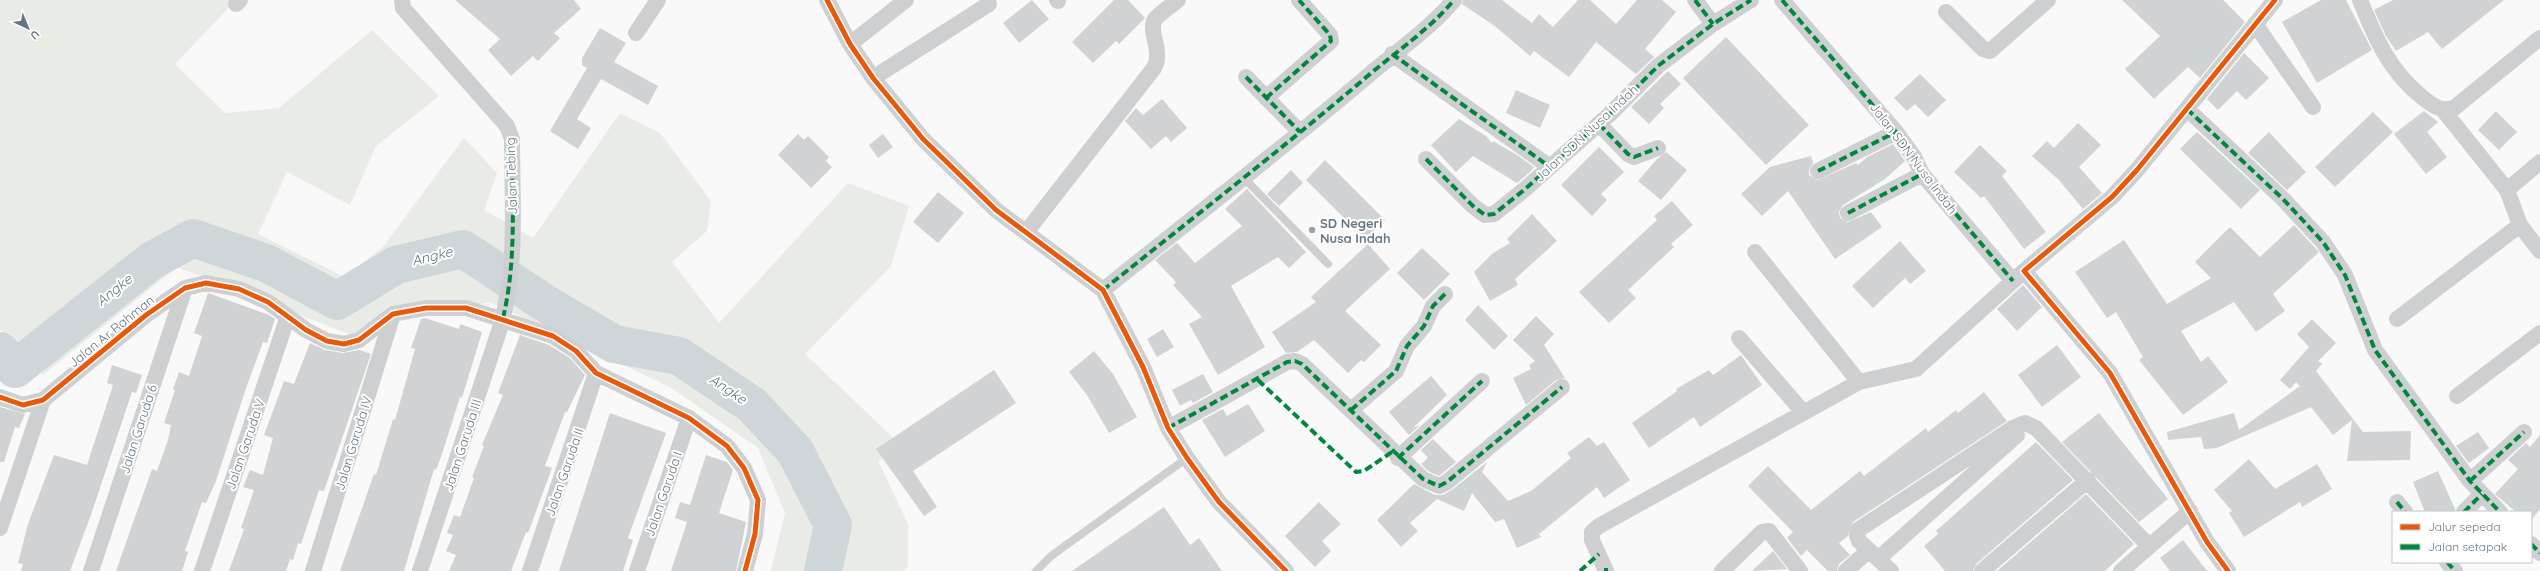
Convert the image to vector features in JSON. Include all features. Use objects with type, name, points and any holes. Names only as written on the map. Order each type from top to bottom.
[{"type":"street","name":"Jalan Tebing","points":[[402,0],[403,8],[507,126],[512,139],[513,243],[509,292],[503,318]]},
{"type":"street","points":[[636,33],[658,0]]},
{"type":"street","points":[[827,0],[850,44],[873,78],[923,139],[996,210],[1027,231],[1103,290],[1143,367],[1168,428],[1187,458],[1219,502],[1286,571]]},
{"type":"street","points":[[850,44],[906,0]]},
{"type":"street","points":[[1027,231],[1154,68],[1159,55],[1153,24],[1156,18],[1178,0]]},
{"type":"street","points":[[1266,98],[1330,41],[1330,35],[1299,0]]},
{"type":"street","points":[[1103,290],[1300,132],[1392,54],[1412,42],[1443,14],[1454,0]]},
{"type":"street","points":[[1695,0],[1713,24]]},
{"type":"street","name":"Jalan SDN Nusa Indah","points":[[1426,160],[1473,206],[1489,216],[1498,212],[1599,124],[1658,66],[1713,24],[1751,0]]},
{"type":"street","name":"Jalan SDN Nusa Indah","points":[[1782,0],[1896,132],[1914,157],[1922,174],[2110,373],[2207,542],[2228,571]]},
{"type":"street","points":[[1946,12],[1983,50],[1990,51],[2048,0]]},
{"type":"street","points":[[1606,571],[1592,540],[1592,532],[1598,526],[1858,382],[1916,369],[2019,276],[2112,197],[2187,109],[2275,0]]},
{"type":"street","points":[[2360,0],[2381,50],[2395,71],[2411,88],[2433,105],[2444,111],[2506,190],[2520,225],[2540,251]]},
{"type":"street","points":[[873,78],[989,4]]},
{"type":"street","points":[[2255,24],[2313,107]]},
{"type":"street","points":[[2444,111],[2454,108],[2540,38]]},
{"type":"street","points":[[1392,54],[1550,168]]},
{"type":"street","points":[[1246,77],[1300,132]]},
{"type":"street","points":[[2187,109],[2283,199],[2323,242],[2345,275],[2375,350],[2470,481],[2499,511]]},
{"type":"street","points":[[1599,124],[1628,154],[1634,157],[1658,148]]},
{"type":"street","points":[[1818,171],[1896,132]]},
{"type":"street","points":[[2506,190],[2540,162]]},
{"type":"street","points":[[1848,213],[1922,174]]},
{"type":"street","points":[[2397,319],[2520,225]]},
{"type":"street","points":[[1755,252],[1858,382]]},
{"type":"street","name":"Jalan Ar Rahman","points":[[0,397],[23,406],[43,400],[146,315],[185,288],[206,283],[239,289],[268,302],[306,330],[327,341],[344,344],[359,340],[393,314],[426,308],[466,308],[503,318],[553,336],[576,351],[596,373]]},
{"type":"street","name":"Jalan Garuda 6","points":[[91,571],[185,288]]},
{"type":"street","points":[[1351,410],[1396,371],[1410,342],[1424,326],[1433,306],[1445,294]]},
{"type":"street","name":"Jalan Garuda IV","points":[[313,571],[393,314]]},
{"type":"street","name":"Jalan Garuda V","points":[[202,571],[288,316]]},
{"type":"street","name":"Jalan Garuda III","points":[[420,571],[503,318]]},
{"type":"street","points":[[2457,396],[2540,333]]},
{"type":"street","points":[[1739,338],[1803,412]]},
{"type":"street","points":[[1168,428],[1287,362],[1295,361],[1302,364],[1351,410],[1398,458],[1423,480],[1439,486],[1447,482],[1562,388]]},
{"type":"street","points":[[596,373],[689,418],[727,446],[744,468],[758,500],[755,534],[745,571]]},
{"type":"street","name":"Jalan Garuda II","points":[[530,571],[596,373]]},
{"type":"street","points":[[1398,458],[1482,381]]},
{"type":"street","points":[[0,528],[43,400]]},
{"type":"street","name":"Jalan Garuda I","points":[[637,571],[689,418]]},
{"type":"street","points":[[1891,571],[1859,541],[1857,535],[1858,530],[2012,428],[2025,423],[2030,423],[2088,480],[2149,546]]},
{"type":"street","points":[[1846,571],[1874,554],[2030,423]]},
{"type":"street","points":[[2470,481],[2524,432]]},
{"type":"street","points":[[1982,571],[2088,480]]},
{"type":"street","points":[[2465,511],[2482,494]]},
{"type":"street","points":[[2121,571],[2190,511]]},
{"type":"street","points":[[1722,571],[1762,532],[1769,531],[1800,571]]},
{"type":"street","points":[[2532,545],[2540,553]]},
{"type":"street","points":[[2448,563],[2455,571]]},
{"type":"lane","points":[[1242,177],[1328,264]]},
{"type":"lane","points":[[1036,571],[1052,556],[1187,458]]},
{"type":"shaded area","points":[[0,0],[236,0],[175,64],[225,113],[279,108],[372,30],[439,96],[376,146],[350,205],[287,172],[258,234],[345,277],[382,248],[464,138],[497,173],[484,210],[533,238],[620,113],[660,133],[711,201],[707,231],[672,262],[719,323],[848,183],[909,206],[891,266],[805,354],[901,445],[878,461],[908,524],[908,566],[903,571],[771,571],[785,513],[758,448],[670,387],[490,302],[401,318],[354,336],[177,267],[43,375],[0,329]]},
{"type":"building","points":[[455,0],[574,0],[581,9],[554,33],[560,38],[538,61],[533,56],[511,76],[488,50],[500,39]]},
{"type":"building","points":[[1032,0],[1049,19],[1019,43],[1003,23]]},
{"type":"building","points":[[1114,0],[1128,0],[1145,18],[1119,44],[1116,41],[1093,63],[1072,42]]},
{"type":"building","points":[[1463,0],[1502,0],[1532,23],[1539,14],[1553,27],[1578,0],[1590,0],[1616,24],[1637,0],[1662,0],[1676,12],[1645,49],[1654,57],[1636,74],[1596,42],[1569,77],[1534,51],[1530,56],[1496,27],[1462,4]]},
{"type":"building","points":[[2122,0],[2223,0],[2245,22],[2200,78],[2188,67],[2154,99],[2125,69],[2160,36]]},
{"type":"building","points":[[2321,0],[2346,0],[2372,50],[2317,83],[2282,22]]},
{"type":"building","points":[[2393,0],[2504,0],[2442,49],[2428,32],[2396,51],[2386,36],[2374,10]]},
{"type":"building","points":[[600,28],[626,43],[614,62],[658,86],[648,105],[601,79],[577,119],[591,128],[578,149],[550,131],[587,68],[582,65],[582,58]]},
{"type":"building","points":[[1726,37],[1809,125],[1766,165],[1683,78]]},
{"type":"building","points":[[2244,53],[2269,78],[2246,100],[2237,91],[2218,110],[2207,99]]},
{"type":"building","points":[[1668,71],[1681,84],[1660,104],[1664,108],[1649,124],[1631,107]]},
{"type":"building","points":[[1920,74],[1946,100],[1928,117],[1915,104],[1907,111],[1894,98]]},
{"type":"building","points":[[1516,90],[1550,105],[1540,128],[1506,113]]},
{"type":"building","points":[[1162,99],[1187,128],[1171,142],[1166,136],[1151,149],[1125,121],[1136,108],[1143,115]]},
{"type":"building","points":[[2424,111],[2438,122],[2427,132],[2447,157],[2426,174],[2394,134]]},
{"type":"building","points":[[2496,111],[2517,132],[2499,150],[2478,130]]},
{"type":"building","points":[[2373,112],[2393,132],[2335,187],[2315,167]]},
{"type":"building","points":[[1459,119],[1486,136],[1492,143],[1493,141],[1534,167],[1517,183],[1473,156],[1456,172],[1431,145]]},
{"type":"building","points":[[2078,123],[2101,145],[2079,167],[2102,193],[2083,209],[2059,180],[2032,156],[2047,141],[2054,148]]},
{"type":"building","points":[[2197,132],[2260,190],[2241,209],[2180,149]]},
{"type":"building","points":[[2269,132],[2306,172],[2287,190],[2248,153]]},
{"type":"building","points":[[798,134],[804,140],[808,136],[829,157],[826,161],[832,167],[811,188],[778,155]]},
{"type":"building","points":[[883,134],[893,147],[878,158],[869,145]]},
{"type":"building","points":[[1893,144],[1905,161],[1885,179],[1843,205],[1839,212],[1840,218],[1848,222],[1871,212],[1882,227],[1835,259],[1788,191],[1762,216],[1741,194],[1770,167],[1811,156],[1813,163],[1809,170],[1809,175],[1818,180],[1856,163],[1858,165],[1867,157]]},
{"type":"building","points":[[1980,145],[2007,171],[2002,176],[2046,232],[2024,249],[1984,196],[1981,198],[1954,172]]},
{"type":"building","points":[[1599,147],[1624,172],[1601,194],[1607,200],[1592,216],[1561,185]]},
{"type":"building","points":[[1666,152],[1687,170],[1661,200],[1638,181],[1657,159]]},
{"type":"building","points":[[1325,160],[1385,220],[1365,239],[1306,180]]},
{"type":"building","points":[[1291,170],[1303,183],[1279,206],[1267,194]]},
{"type":"building","points":[[1247,189],[1306,252],[1289,268],[1278,257],[1231,286],[1265,347],[1218,375],[1189,324],[1202,317],[1173,285],[1176,282],[1155,260],[1177,243],[1195,263],[1242,226],[1225,209]]},
{"type":"building","points":[[938,192],[964,213],[938,243],[913,222]]},
{"type":"building","points":[[1672,201],[1693,225],[1671,244],[1674,247],[1628,290],[1636,298],[1609,323],[1579,292],[1657,220],[1654,216]]},
{"type":"building","points":[[1532,214],[1557,241],[1515,279],[1518,285],[1490,301],[1474,272],[1493,253],[1510,243],[1507,239]]},
{"type":"building","points":[[2294,225],[2319,252],[2273,294],[2285,311],[2256,332],[2234,302],[2181,331],[2201,362],[2208,356],[2228,382],[2183,415],[2139,360],[2143,357],[2116,312],[2107,318],[2075,272],[2124,240],[2167,304],[2211,278],[2195,262],[2230,227],[2260,257]]},
{"type":"building","points":[[1900,241],[1926,271],[1910,284],[1905,278],[1873,308],[1852,286]]},
{"type":"building","points":[[1368,244],[1390,269],[1345,311],[1381,345],[1364,362],[1361,360],[1348,373],[1314,340],[1297,352],[1286,353],[1272,332],[1316,302],[1311,297]]},
{"type":"building","points":[[1422,248],[1450,274],[1424,300],[1397,273]]},
{"type":"building","points":[[2023,285],[2042,307],[2017,331],[1997,309]]},
{"type":"building","points":[[208,293],[269,315],[275,319],[267,343],[263,342],[245,391],[216,481],[206,503],[202,502],[185,551],[188,552],[182,571],[116,571],[152,469],[157,471],[168,440],[171,425],[164,423],[175,390],[173,389],[179,372],[189,376],[202,336],[194,333]]},
{"type":"building","points":[[1478,305],[1508,336],[1494,350],[1465,320]]},
{"type":"building","points":[[1536,316],[1554,334],[1544,345],[1565,378],[1556,380],[1526,405],[1513,378],[1531,369],[1529,365],[1535,361],[1513,340]]},
{"type":"building","points":[[425,318],[459,329],[460,324],[482,332],[462,398],[460,397],[436,470],[434,469],[404,571],[340,571],[374,474],[376,475],[393,419],[395,420],[415,349],[411,348],[421,319]]},
{"type":"building","points":[[2312,319],[2336,343],[2318,361],[2322,364],[2316,371],[2363,432],[2411,431],[2410,460],[2347,461],[2352,420],[2333,435],[2311,407],[2217,448],[2204,449],[2201,437],[2168,440],[2167,432],[2234,413],[2239,430],[2300,386],[2296,382],[2290,389],[2280,380],[2309,347],[2297,334]]},
{"type":"building","points":[[1163,329],[1174,347],[1157,357],[1147,339]]},
{"type":"building","points":[[520,335],[549,345],[570,358],[585,375],[567,412],[565,412],[545,466],[552,468],[528,533],[526,532],[511,571],[449,571],[456,555],[446,551],[453,535],[447,533],[454,515],[460,517],[474,478],[472,477],[484,446],[482,445],[503,395],[498,393]]},
{"type":"building","points":[[310,343],[325,350],[343,353],[359,350],[371,354],[324,491],[319,490],[301,544],[298,543],[293,560],[290,559],[286,571],[229,571],[244,529],[241,528],[254,490],[243,487],[250,470],[263,475],[273,438],[264,435],[284,381],[294,384]]},
{"type":"building","points":[[2057,345],[2081,377],[2042,407],[2018,375]]},
{"type":"building","points":[[1094,351],[1113,374],[1137,417],[1109,433],[1087,395],[1069,372]]},
{"type":"building","points":[[1741,355],[1762,385],[1700,427],[1694,417],[1649,448],[1632,423],[1677,391],[1676,389],[1709,370],[1713,375]]},
{"type":"building","points":[[112,365],[142,375],[136,393],[132,392],[91,515],[70,571],[21,571],[23,564],[18,563],[28,524],[54,455],[87,465],[113,385],[107,383]]},
{"type":"building","points":[[994,370],[1016,403],[913,471],[937,507],[924,516],[876,449]]},
{"type":"building","points":[[1203,374],[1213,392],[1193,403],[1191,400],[1180,406],[1172,390]]},
{"type":"building","points":[[1431,376],[1447,395],[1413,428],[1420,425],[1409,435],[1389,412]]},
{"type":"building","points":[[1984,392],[2007,421],[1853,522],[1848,536],[1839,543],[1850,555],[1839,564],[1837,571],[1828,571],[1807,550],[1801,556],[1787,538],[1793,532],[1748,486],[1768,466],[1811,510],[1860,471],[1864,476],[1926,428],[1928,432],[1956,410],[1958,413]]},
{"type":"building","points":[[1248,404],[1265,431],[1225,457],[1202,420],[1223,409],[1227,416]]},
{"type":"building","points":[[0,407],[25,414],[19,428],[15,427],[4,462],[0,462]]},
{"type":"building","points":[[610,413],[666,433],[628,538],[633,540],[623,571],[559,571]]},
{"type":"building","points":[[2099,413],[2168,499],[2139,522],[2062,442]]},
{"type":"building","points":[[2478,432],[2489,448],[2469,463],[2456,446]]},
{"type":"building","points":[[2540,435],[2540,509],[2532,519],[2532,511],[2515,511],[2495,494],[2518,469],[2508,460],[2526,443],[2530,447]]},
{"type":"building","points":[[1589,437],[1597,446],[1604,442],[1630,480],[1604,498],[1597,487],[1539,534],[1541,537],[1517,548],[1504,519],[1495,522],[1472,493],[1464,511],[1437,499],[1410,523],[1418,531],[1401,547],[1377,520],[1414,484],[1435,495],[1443,495],[1453,489],[1487,462],[1482,472],[1508,501],[1531,491],[1571,458],[1567,453]]},
{"type":"building","points":[[1433,439],[1456,462],[1439,476],[1428,471],[1421,464],[1428,458],[1421,450]]},
{"type":"building","points":[[2036,442],[2073,480],[1976,564],[1973,571],[1945,571],[1924,546],[1938,534],[1936,531]]},
{"type":"building","points":[[706,455],[727,462],[733,470],[719,513],[746,522],[736,571],[671,571],[687,522],[675,518],[680,502],[690,505]]},
{"type":"building","points":[[2249,459],[2275,489],[2317,464],[2332,489],[2302,507],[2300,502],[2244,537],[2229,513],[2232,511],[2214,490]]},
{"type":"building","points":[[2438,471],[2455,511],[2425,511],[2413,482]]},
{"type":"building","points":[[2086,494],[2134,544],[2105,571],[1997,571]]},
{"type":"building","points":[[1319,502],[1341,524],[1322,541],[1331,551],[1315,567],[1285,536]]},
{"type":"building","points":[[1164,507],[1190,545],[1199,538],[1222,571],[1072,571]]},
{"type":"building","points":[[2183,540],[2207,571],[2170,571],[2160,558]]},
{"type":"building","points":[[1773,551],[1787,569],[1752,571]]},
{"type":"waterway","name":"Angke","points":[[0,351],[15,369],[151,261],[193,238],[266,263],[337,301],[396,265],[463,249],[551,307],[614,344],[679,356],[752,405],[795,451],[833,525],[823,571]]},
{"type":"marked path","points":[[1266,98],[1331,41],[1330,35],[1299,0]]},
{"type":"marked path","points":[[1103,290],[1266,160],[1410,42],[1433,22],[1454,0]]},
{"type":"marked path","points":[[1695,0],[1713,24]]},
{"type":"marked path","points":[[1426,159],[1473,206],[1485,215],[1494,214],[1524,190],[1610,114],[1658,66],[1713,24],[1751,0]]},
{"type":"marked path","points":[[1782,0],[1896,132],[1914,157],[1922,174],[2013,281]]},
{"type":"marked path","points":[[1392,54],[1550,167]]},
{"type":"marked path","points":[[1246,77],[1300,132]]},
{"type":"marked path","points":[[2187,109],[2283,199],[2323,242],[2345,275],[2375,350],[2470,481],[2499,511]]},
{"type":"marked path","points":[[1599,124],[1628,154],[1634,157],[1658,148]]},
{"type":"marked path","points":[[1818,171],[1896,132]]},
{"type":"marked path","points":[[503,318],[512,252],[512,139]]},
{"type":"marked path","points":[[1848,213],[1922,174]]},
{"type":"marked path","points":[[1351,410],[1396,371],[1407,346],[1424,326],[1433,306],[1445,294]]},
{"type":"marked path","points":[[1168,428],[1287,362],[1295,361],[1302,364],[1423,479],[1439,486],[1447,482],[1562,387]]},
{"type":"marked path","points":[[1258,380],[1356,472],[1364,471],[1392,452]]},
{"type":"marked path","points":[[1398,458],[1482,381]]},
{"type":"marked path","points":[[2470,481],[2524,432]]},
{"type":"marked path","points":[[2465,511],[2482,494]]},
{"type":"marked path","points":[[2397,502],[2404,511]]},
{"type":"marked path","points":[[2532,545],[2540,553]]},
{"type":"marked path","points":[[1580,571],[1599,554]]},
{"type":"marked path","points":[[2448,563],[2455,571]]},
{"type":"cycle path","points":[[827,0],[850,44],[873,78],[923,139],[996,210],[1103,290],[1143,367],[1168,428],[1187,458],[1219,502],[1286,571]]},
{"type":"cycle path","points":[[2228,571],[2207,542],[2110,373],[2024,271],[2112,197],[2137,170],[2275,0]]},
{"type":"cycle path","points":[[0,397],[23,405],[43,400],[146,315],[185,288],[206,283],[239,289],[268,302],[306,330],[327,341],[344,344],[359,340],[393,314],[426,308],[466,308],[553,336],[576,351],[596,373],[689,418],[727,446],[744,468],[758,500],[755,534],[745,571]]},
{"type":"place","name":"SD Negeri Nusa Indah","points":[[1312,230]]}]
